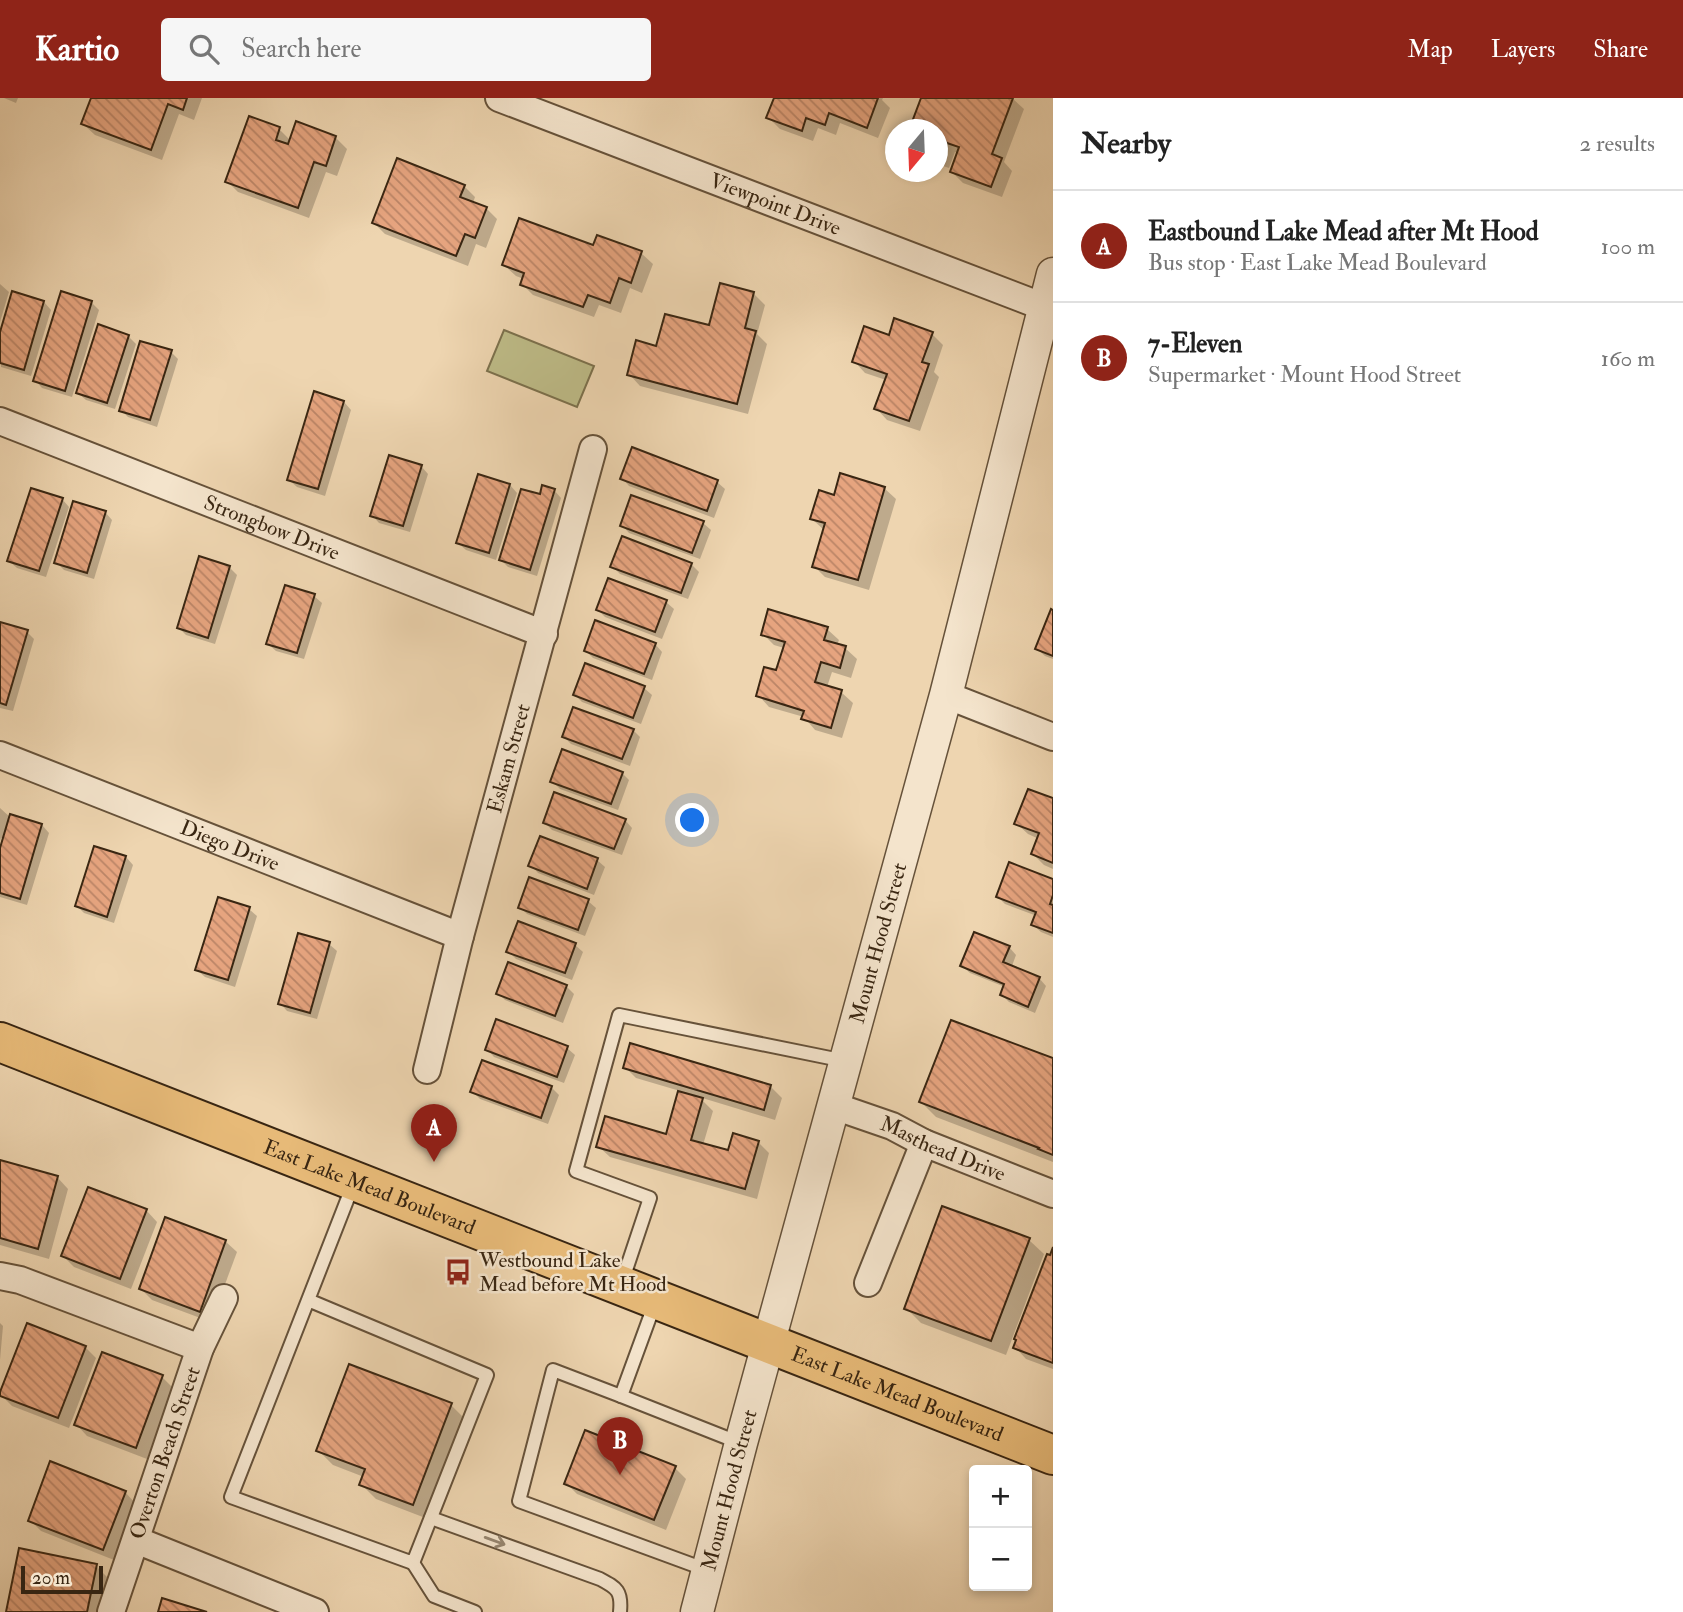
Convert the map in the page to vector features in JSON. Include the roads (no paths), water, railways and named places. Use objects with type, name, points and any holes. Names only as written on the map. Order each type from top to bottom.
[{"type":"main road","name":"East Lake Mead Boulevard","points":[[0,1042],[1053,1455]]},
{"type":"street","name":"Viewpoint Drive","points":[[499,98],[1049,308]]},
{"type":"street","name":"Mount Hood Street","points":[[696,1612],[946,695],[1049,308],[1053,274]]},
{"type":"street","name":"Strongbow Drive","points":[[0,421],[544,634]]},
{"type":"street","name":"Eskam Street","points":[[427,1070],[460,936],[593,449]]},
{"type":"street","points":[[946,695],[1053,737]]},
{"type":"street","name":"Diego Drive","points":[[0,755],[460,936]]},
{"type":"street","name":"Masthead Drive","points":[[834,1107],[892,1126],[924,1143],[1053,1194]]},
{"type":"street","points":[[869,1283],[924,1143]]},
{"type":"street","points":[[0,1276],[20,1280],[200,1348]]},
{"type":"street","name":"Overton Beach Street","points":[[111,1612],[200,1348],[224,1298]]},
{"type":"street","points":[[136,1540],[315,1612]]},
{"type":"lane","points":[[621,1285],[650,1198],[576,1171],[619,1015],[846,1061]]},
{"type":"lane","points":[[355,1181],[230,1497],[413,1563],[434,1597],[475,1612]]},
{"type":"lane","points":[[621,1396],[656,1299]]},
{"type":"lane","points":[[308,1300],[487,1374],[413,1563]]},
{"type":"lane","points":[[707,1570],[519,1501],[553,1370],[741,1443]]},
{"type":"lane","points":[[431,1518],[600,1579],[615,1587],[620,1596],[620,1612]]},
{"type":"place","name":"Eastbound Lake Mead after Mt Hood","points":[[434,1162]]},
{"type":"place","name":"Westbound Lake Mead before Mt Hood","points":[[458,1272]]},
{"type":"place","name":"7-Eleven","points":[[620,1475]]}]
